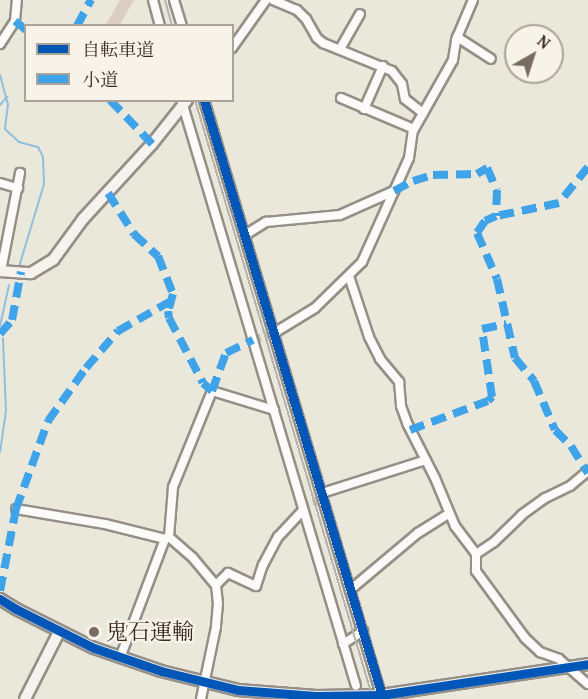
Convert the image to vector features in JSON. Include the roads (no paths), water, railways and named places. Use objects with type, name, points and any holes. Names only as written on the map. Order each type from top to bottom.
[{"type":"street","points":[[0,44],[15,21],[17,0]]},
{"type":"street","points":[[153,0],[159,24]]},
{"type":"street","points":[[174,0],[181,24]]},
{"type":"street","points":[[234,45],[266,0]]},
{"type":"street","points":[[273,0],[297,10],[306,19],[317,38],[383,66],[398,77],[405,99],[423,112]]},
{"type":"street","points":[[274,333],[315,308],[349,276],[372,243],[409,158],[414,129],[453,60],[457,37],[473,0]]},
{"type":"street","points":[[340,49],[360,14]]},
{"type":"street","points":[[457,37],[491,59]]},
{"type":"street","points":[[364,109],[383,66]]},
{"type":"street","points":[[341,98],[414,129]]},
{"type":"street","points":[[21,173],[0,271],[32,273],[53,260],[83,219],[184,102]]},
{"type":"street","points":[[184,102],[357,686]]},
{"type":"street","points":[[205,102],[382,697]]},
{"type":"street","points":[[0,183],[18,188]]},
{"type":"street","points":[[245,235],[266,222],[340,215],[394,191]]},
{"type":"street","points":[[0,218],[11,221]]},
{"type":"street","points":[[349,276],[369,337],[380,359],[399,382],[401,406],[408,425],[449,514],[476,555],[476,571],[511,621],[540,652],[559,659],[588,684]]},
{"type":"street","points":[[120,657],[167,538],[173,487],[212,391],[274,410]]},
{"type":"street","points":[[322,493],[426,460]]},
{"type":"street","points":[[476,555],[494,542],[522,515],[545,498],[570,486],[588,471]]},
{"type":"street","points":[[16,509],[105,524],[167,538],[193,558],[216,585],[218,603],[216,627],[201,699]]},
{"type":"street","points":[[216,585],[228,573],[256,586],[263,565],[278,537],[303,510]]},
{"type":"street","points":[[350,590],[418,533],[449,514]]},
{"type":"street","points":[[0,599],[59,632],[120,657],[203,683],[237,690],[297,697],[382,697],[424,694],[588,664]]},
{"type":"street","points":[[343,644],[363,631]]},
{"type":"street","points":[[25,699],[59,632]]},
{"type":"waterway","points":[[20,6],[21,0]]},
{"type":"waterway","points":[[0,48],[11,37],[17,24]]},
{"type":"waterway","points":[[0,75],[8,104],[5,129],[19,142],[38,147],[43,157],[44,184],[19,267]]},
{"type":"waterway","points":[[0,105],[7,97]]},
{"type":"waterway","points":[[0,326],[9,285]]},
{"type":"waterway","points":[[0,452],[6,411],[3,338]]},
{"type":"tunnel","points":[[253,340],[274,333]]},
{"type":"tunnel","points":[[301,505],[324,499]]},
{"type":"railway","points":[[165,0],[171,24]]},
{"type":"railway","points":[[196,102],[373,699]]},
{"type":"place","name":"鬼石運輸","points":[[94,632]]}]
